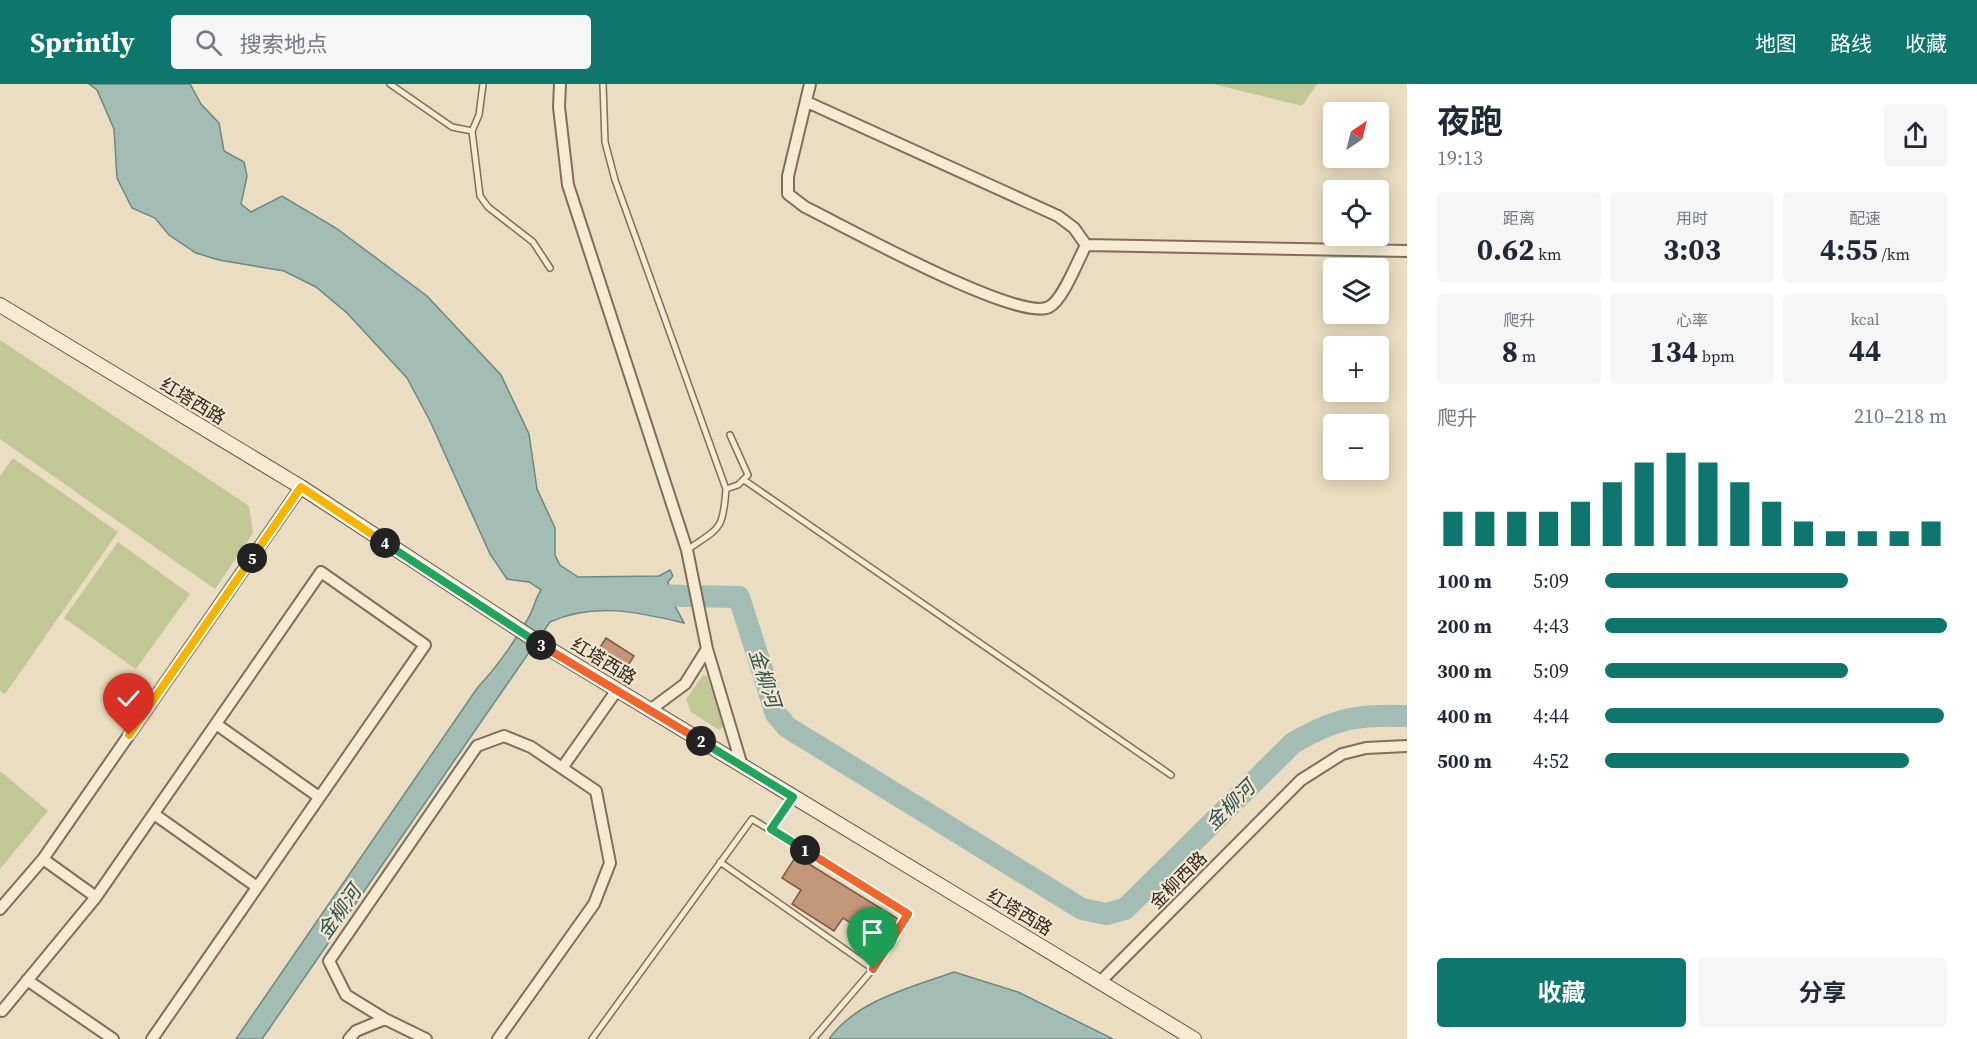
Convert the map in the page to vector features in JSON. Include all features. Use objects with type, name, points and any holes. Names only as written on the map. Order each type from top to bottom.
[{"type":"street","points":[[560,84],[560,107],[568,185],[687,550],[707,649],[742,766]]},
{"type":"street","points":[[810,84],[788,176],[788,194],[816,213],[964,286],[1033,310],[1047,308],[1056,301],[1086,245]]},
{"type":"street","points":[[807,102],[1058,216],[1074,228],[1086,245]]},
{"type":"street","points":[[1086,245],[1407,251]]},
{"type":"street","name":"红塔西路","points":[[0,305],[301,487],[538,642],[1194,1039]]},
{"type":"street","points":[[0,909],[43,859],[301,487]]},
{"type":"street","points":[[3,1011],[96,897],[321,572],[425,645],[152,1039]]},
{"type":"street","points":[[650,710],[685,684],[707,649]]},
{"type":"street","points":[[562,768],[617,690]]},
{"type":"street","points":[[216,724],[319,797]]},
{"type":"street","points":[[426,1039],[385,1019],[346,995],[329,961],[477,746],[504,736],[531,747],[596,791],[610,863],[594,904],[498,1039]]},
{"type":"street","name":"金柳西路","points":[[1100,982],[1301,780],[1342,754],[1366,748],[1407,746]]},
{"type":"street","points":[[154,814],[257,887]]},
{"type":"street","points":[[43,859],[96,897]]},
{"type":"street","points":[[27,980],[112,1039]]},
{"type":"street","points":[[349,1039],[356,1032],[385,1019]]},
{"type":"lane","points":[[390,84],[452,128],[472,131]]},
{"type":"lane","points":[[483,84],[479,116],[472,131],[480,196],[488,207],[533,242],[550,268]]},
{"type":"lane","points":[[603,84],[605,142],[615,180],[726,489],[720,527],[687,550]]},
{"type":"lane","points":[[726,489],[744,480],[748,475],[730,435]]},
{"type":"lane","points":[[744,480],[1171,775]]},
{"type":"lane","points":[[771,829],[793,797]]},
{"type":"lane","points":[[592,1039],[752,819],[908,914],[873,969],[813,1039]]},
{"type":"lane","points":[[720,862],[873,969]]},
{"type":"green space","points":[[1213,84],[1317,84],[1302,106]]},
{"type":"green space","points":[[0,340],[249,506],[253,533],[215,589],[0,439]]},
{"type":"green space","points":[[13,458],[118,532],[5,694],[0,691],[0,476]]},
{"type":"green space","points":[[118,542],[190,594],[136,669],[64,618]]},
{"type":"green space","points":[[703,675],[707,676],[725,725],[719,730],[691,712],[686,699]]},
{"type":"green space","points":[[0,771],[48,811],[0,869]]},
{"type":"water","points":[[89,84],[190,84],[201,104],[219,123],[224,151],[244,162],[247,176],[241,204],[251,212],[282,196],[336,228],[427,296],[501,375],[529,434],[537,489],[555,528],[555,555],[560,565],[578,577],[659,576],[670,570],[673,576],[668,582],[674,604],[684,623],[650,615],[617,611],[583,612],[550,622],[262,1039],[236,1039],[478,687],[512,644],[529,617],[541,590],[529,582],[507,579],[490,554],[430,421],[407,378],[347,313],[316,287],[284,271],[219,260],[196,253],[169,235],[155,218],[132,208],[117,178],[114,129],[97,90]]},
{"type":"water","points":[[954,972],[1018,992],[1113,1039],[829,1039],[854,1014],[869,1005],[902,990]]},
{"type":"building","points":[[606,638],[634,656],[625,670],[597,652]]},
{"type":"building","points":[[796,856],[898,919],[883,945],[843,918],[834,931],[792,904],[801,890],[782,878]]},
{"type":"waterway","name":"金柳河","points":[[640,595],[739,597],[776,714],[787,727],[1082,909],[1106,914],[1125,909],[1293,743],[1322,728],[1348,719],[1407,716]]},
{"type":"route","points":[[129,735],[301,487],[538,642],[793,797],[771,829],[908,914],[873,969]]}]
